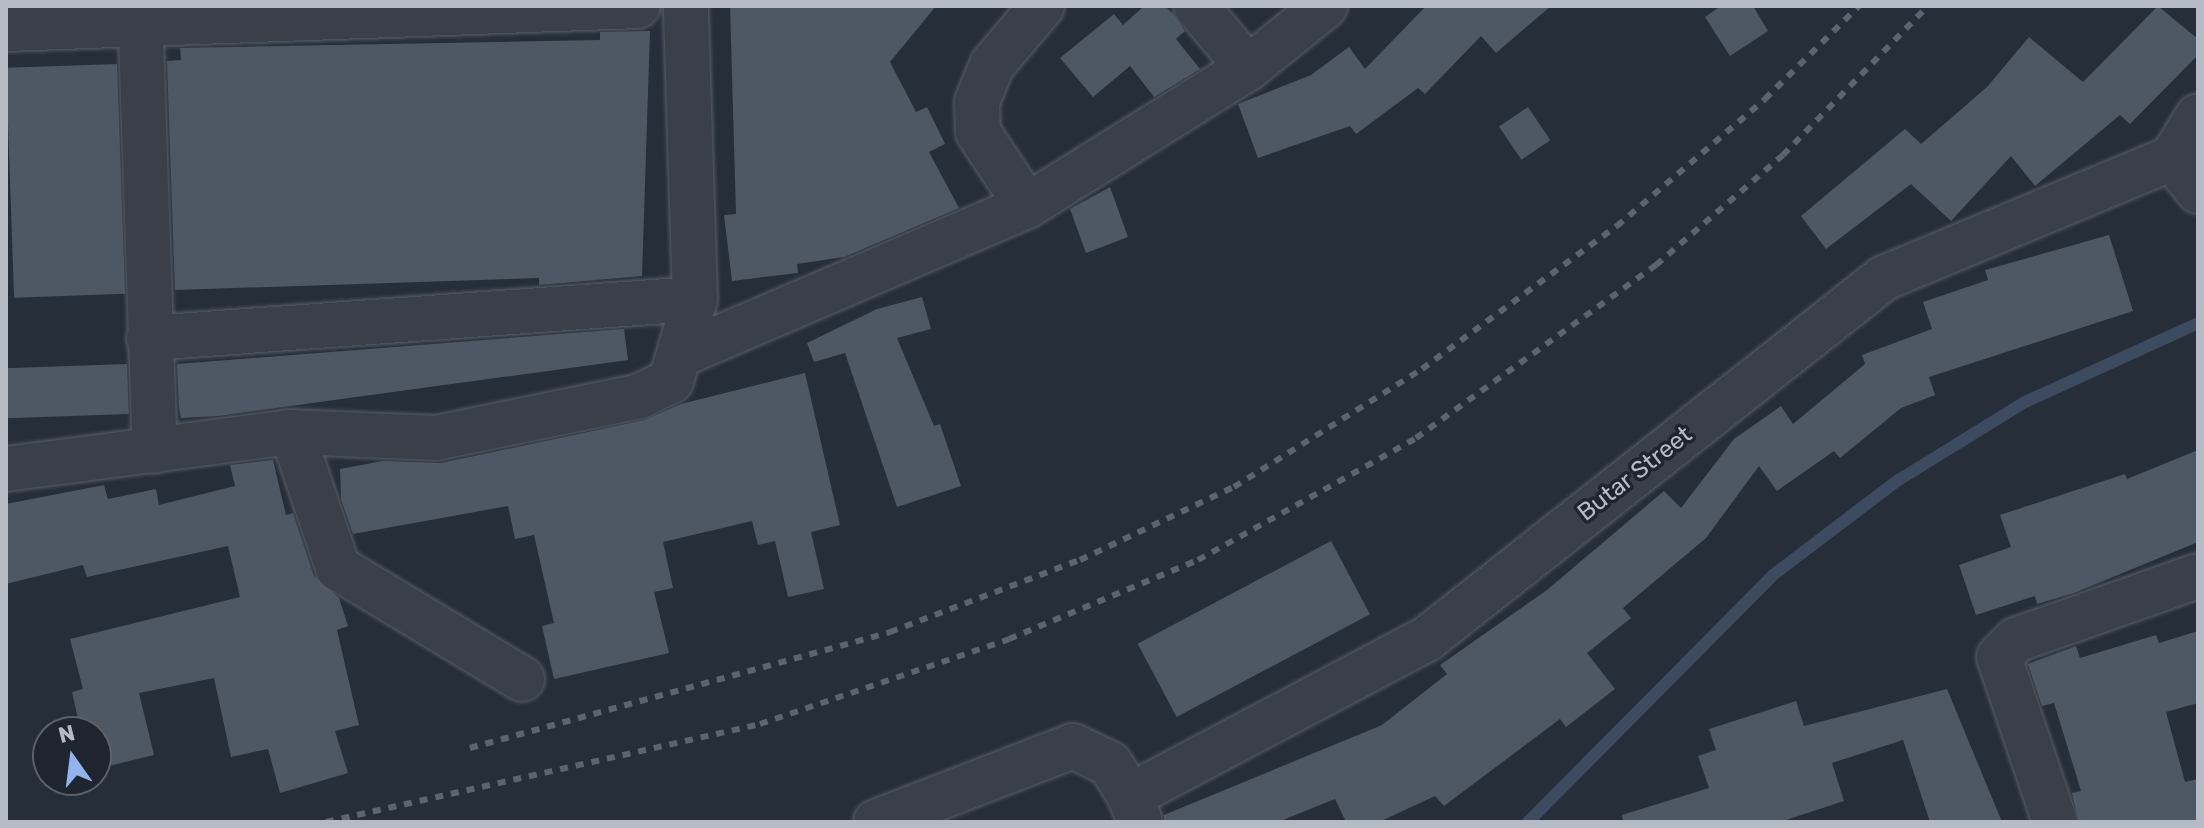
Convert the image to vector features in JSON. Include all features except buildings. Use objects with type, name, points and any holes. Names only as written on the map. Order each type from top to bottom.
[{"type":"street","points":[[6,29],[140,14],[638,6]]},
{"type":"street","points":[[6,469],[292,432],[436,438],[640,396],[671,381],[684,353],[695,299],[686,6]]},
{"type":"street","points":[[1027,206],[978,132],[977,102],[992,65],[1042,6]]},
{"type":"street","points":[[1196,6],[1248,68]]},
{"type":"street","points":[[684,353],[1027,206],[1248,68],[1325,6]]},
{"type":"street","points":[[140,14],[155,451]]},
{"type":"street","points":[[2185,175],[2198,116]]},
{"type":"street","name":"Butar Street","points":[[1135,809],[1428,638],[1884,278],[2185,175]]},
{"type":"street","points":[[149,338],[695,299]]},
{"type":"street","points":[[292,432],[338,568],[522,679]]},
{"type":"street","points":[[2055,822],[1999,657],[2016,640],[2198,576]]},
{"type":"street","points":[[876,822],[1073,746],[1110,764],[1135,809]]},
{"type":"waterway","points":[[1528,822],[1773,575],[1897,481],[2025,402],[2198,323]]},
{"type":"railway","points":[[470,748],[890,632],[1080,560],[1234,487],[1422,369],[1617,226],[1765,99],[1859,6]]},
{"type":"railway","points":[[326,822],[760,724],[1009,639],[1198,560],[1416,438],[1656,265],[1783,155],[1928,6]]}]
